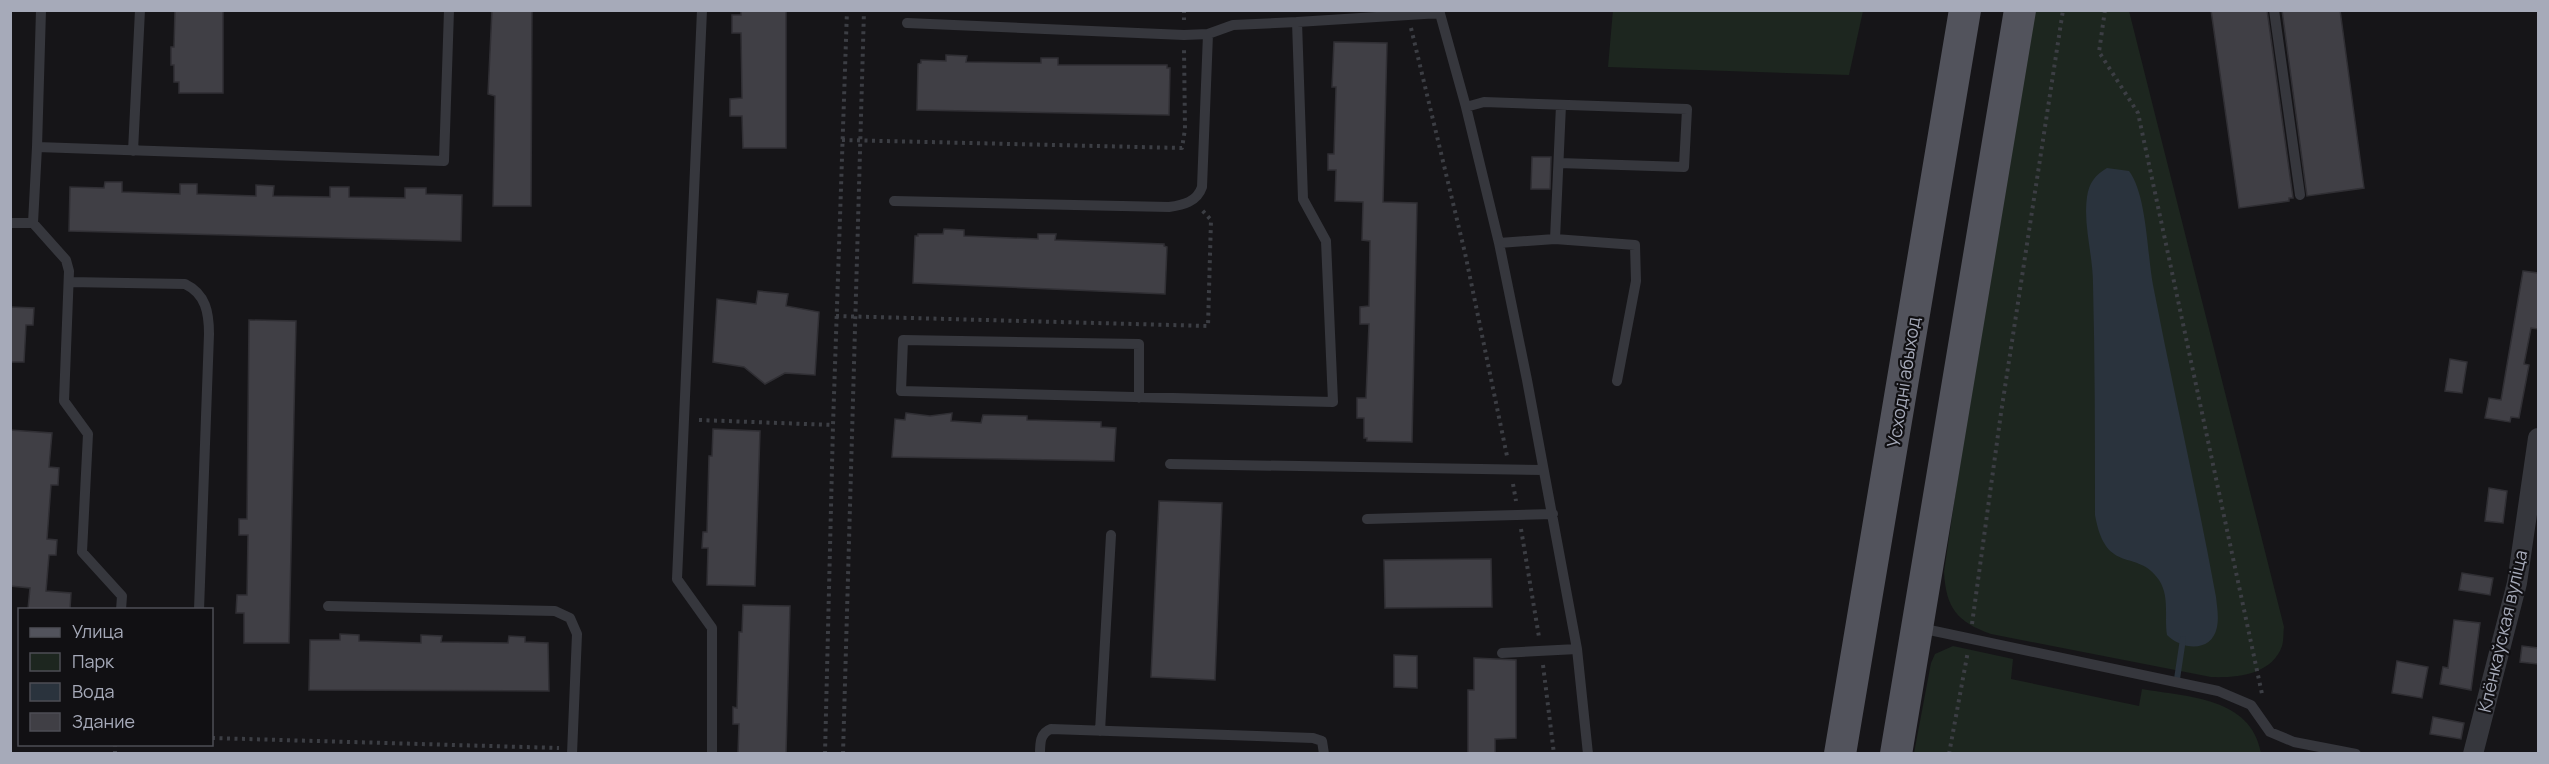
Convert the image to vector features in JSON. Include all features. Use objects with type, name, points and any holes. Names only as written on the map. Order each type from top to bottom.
[{"type":"main road","name":"Усходні абыход","points":[[1840,753],[1965,10]]},
{"type":"main road","points":[[1896,753],[2020,10]]},
{"type":"street","name":"Клёнкаўская вуліца","points":[[2472,753],[2517,583],[2538,438]]},
{"type":"lane","points":[[33,224],[41,10]]},
{"type":"lane","points":[[133,151],[140,10]]},
{"type":"lane","points":[[37,147],[444,161],[449,10]]},
{"type":"lane","points":[[702,10],[677,579],[711,628],[712,753]]},
{"type":"lane","points":[[2274,10],[2300,195]]},
{"type":"lane","points":[[907,23],[1184,35],[1208,34],[1233,25],[1408,17],[1440,12],[1499,243],[1553,514],[1577,649],[1588,753]]},
{"type":"lane","points":[[1139,398],[1140,344],[903,340],[901,391],[1139,398],[1333,402],[1326,241],[1303,199],[1297,22]]},
{"type":"lane","points":[[894,201],[1169,207],[1186,204],[1193,200],[1202,188],[1208,34]]},
{"type":"lane","points":[[1466,107],[1484,102],[1687,109],[1684,167],[1559,163]]},
{"type":"lane","points":[[1555,240],[1561,105]]},
{"type":"lane","points":[[10,223],[33,224],[66,260],[69,282],[64,401],[88,434],[82,552],[122,596],[121,608]]},
{"type":"lane","points":[[1499,243],[1555,240],[1635,245],[1636,281],[1617,381]]},
{"type":"lane","points":[[69,282],[185,284],[194,289],[207,305],[209,334],[199,608]]},
{"type":"lane","points":[[1170,464],[1543,470]]},
{"type":"lane","points":[[1367,519],[1519,513],[1553,514]]},
{"type":"lane","points":[[1100,731],[1111,535]]},
{"type":"lane","points":[[328,606],[555,611],[570,618],[577,634],[572,751]]},
{"type":"lane","points":[[1916,627],[2218,691],[2251,705],[2270,732],[2294,742],[2356,753]]},
{"type":"lane","points":[[1502,653],[1541,649],[1577,649]]},
{"type":"lane","points":[[1040,753],[1041,739],[1047,730],[1313,738],[1322,741],[1324,753]]},
{"type":"path","points":[[825,753],[836,316],[847,10]]},
{"type":"path","points":[[843,753],[864,10]]},
{"type":"path","points":[[842,140],[1182,148],[1185,129],[1184,10]]},
{"type":"path","points":[[1971,628],[2022,266],[2063,10]]},
{"type":"path","points":[[2105,10],[2098,52],[2138,113],[2270,732]]},
{"type":"path","points":[[1408,17],[1465,253],[1519,513],[1541,649],[1554,753]]},
{"type":"path","points":[[836,316],[1208,326],[1211,220],[1193,200]]},
{"type":"path","points":[[685,420],[833,425]]},
{"type":"path","points":[[1949,753],[1968,648]]},
{"type":"path","points":[[213,738],[572,751]]},
{"type":"green space","points":[[1613,10],[1863,11],[1849,75],[1608,67]]},
{"type":"green space","points":[[2030,11],[2129,11],[2284,627],[2283,644],[2277,656],[2262,669],[2252,673],[2231,677],[2211,677],[1991,634],[1962,619],[1955,612],[1947,595],[1944,572],[1994,228]]},
{"type":"green space","points":[[1953,646],[2013,659],[2011,679],[2139,706],[2142,689],[2215,703],[2245,720],[2255,734],[2261,753],[1914,753],[1931,663],[1935,654]]},
{"type":"water","points":[[2107,168],[2129,171],[2140,194],[2153,285],[2216,597],[2217,627],[2214,635],[2203,645],[2180,644],[2167,635],[2166,600],[2159,580],[2150,570],[2114,554],[2107,547],[2100,534],[2095,515],[2093,284],[2086,208],[2091,184]]},
{"type":"building","points":[[175,10],[223,10],[223,93],[179,93],[179,82],[174,82],[174,65],[171,65]]},
{"type":"building","points":[[492,10],[532,10],[531,206],[493,206],[495,96],[488,94]]},
{"type":"building","points":[[741,10],[786,10],[786,148],[743,148],[742,116],[730,116],[730,99],[742,98],[741,33],[732,33],[732,15],[741,15]]},
{"type":"building","points":[[2211,10],[2267,10],[2293,198],[2289,198],[2289,201],[2239,208]]},
{"type":"building","points":[[2282,10],[2340,10],[2364,188],[2307,196]]},
{"type":"building","points":[[1334,42],[1387,43],[1383,202],[1417,203],[1412,442],[1367,441],[1367,438],[1364,438],[1364,418],[1357,418],[1357,398],[1366,398],[1369,324],[1360,324],[1360,307],[1369,306],[1370,241],[1362,240],[1363,202],[1335,201],[1336,170],[1328,170],[1328,154],[1334,154],[1336,87],[1332,87]]},
{"type":"building","points":[[946,55],[967,56],[966,62],[1041,63],[1041,58],[1058,58],[1058,65],[1167,65],[1167,68],[1170,68],[1169,115],[917,110],[918,64],[921,60],[946,61]]},
{"type":"building","points":[[1532,157],[1551,157],[1550,189],[1531,189]]},
{"type":"building","points":[[105,182],[122,182],[122,192],[180,194],[180,184],[197,184],[197,194],[256,196],[256,185],[274,186],[273,196],[330,197],[330,187],[349,187],[349,197],[405,198],[405,188],[426,188],[426,194],[462,195],[461,241],[69,231],[70,187],[104,188]]},
{"type":"building","points":[[944,229],[964,230],[964,236],[1038,239],[1038,234],[1056,234],[1055,240],[1164,244],[1167,247],[1165,294],[913,283],[915,236],[943,234]]},
{"type":"building","points":[[2523,271],[2538,273],[2538,329],[2531,328],[2524,364],[2529,365],[2519,418],[2511,417],[2510,422],[2485,418],[2489,398],[2501,400]]},
{"type":"building","points":[[758,291],[788,294],[786,306],[819,312],[815,375],[785,373],[765,384],[744,367],[713,362],[717,299],[756,304]]},
{"type":"building","points":[[10,307],[34,308],[33,325],[26,325],[24,362],[10,362]]},
{"type":"building","points":[[249,320],[296,321],[289,643],[244,643],[244,613],[236,613],[237,595],[247,595],[248,535],[239,535],[239,519],[247,519]]},
{"type":"building","points":[[2450,359],[2467,362],[2462,393],[2445,391]]},
{"type":"building","points":[[906,413],[930,416],[952,413],[951,421],[981,423],[983,415],[1027,416],[1027,420],[1101,422],[1101,427],[1116,428],[1114,461],[892,457],[895,419],[905,420]]},
{"type":"building","points":[[713,429],[760,431],[755,586],[707,585],[708,548],[702,548],[703,532],[707,532],[709,456],[712,456]]},
{"type":"building","points":[[10,430],[52,433],[49,467],[59,468],[58,485],[51,485],[47,539],[57,540],[56,555],[49,555],[46,591],[71,593],[70,608],[28,608],[30,588],[10,586]]},
{"type":"building","points":[[2489,488],[2507,491],[2503,523],[2485,521]]},
{"type":"building","points":[[1159,501],[1222,503],[1215,680],[1151,677]]},
{"type":"building","points":[[1491,559],[1492,607],[1385,608],[1384,560]]},
{"type":"building","points":[[2462,573],[2493,578],[2490,595],[2459,590]]},
{"type":"building","points":[[743,605],[790,606],[786,753],[738,753],[739,724],[733,724],[733,707],[737,708],[739,632],[742,632]]},
{"type":"building","points":[[2454,620],[2480,623],[2471,690],[2440,684],[2443,667],[2448,668]]},
{"type":"building","points":[[340,634],[359,635],[359,641],[421,643],[421,635],[442,636],[441,642],[508,643],[509,636],[525,637],[525,642],[548,643],[549,691],[309,690],[310,640],[340,640]]},
{"type":"building","points":[[2522,646],[2538,648],[2538,664],[2520,662]]},
{"type":"building","points":[[1394,655],[1417,656],[1417,688],[1394,687]]},
{"type":"building","points":[[1474,658],[1516,660],[1516,738],[1495,739],[1495,753],[1468,753],[1468,690],[1474,690]]},
{"type":"building","points":[[2397,661],[2428,667],[2422,698],[2392,693]]},
{"type":"building","points":[[2433,717],[2464,723],[2461,739],[2430,734]]},
{"type":"waterway","points":[[2177,679],[2183,639]]}]
